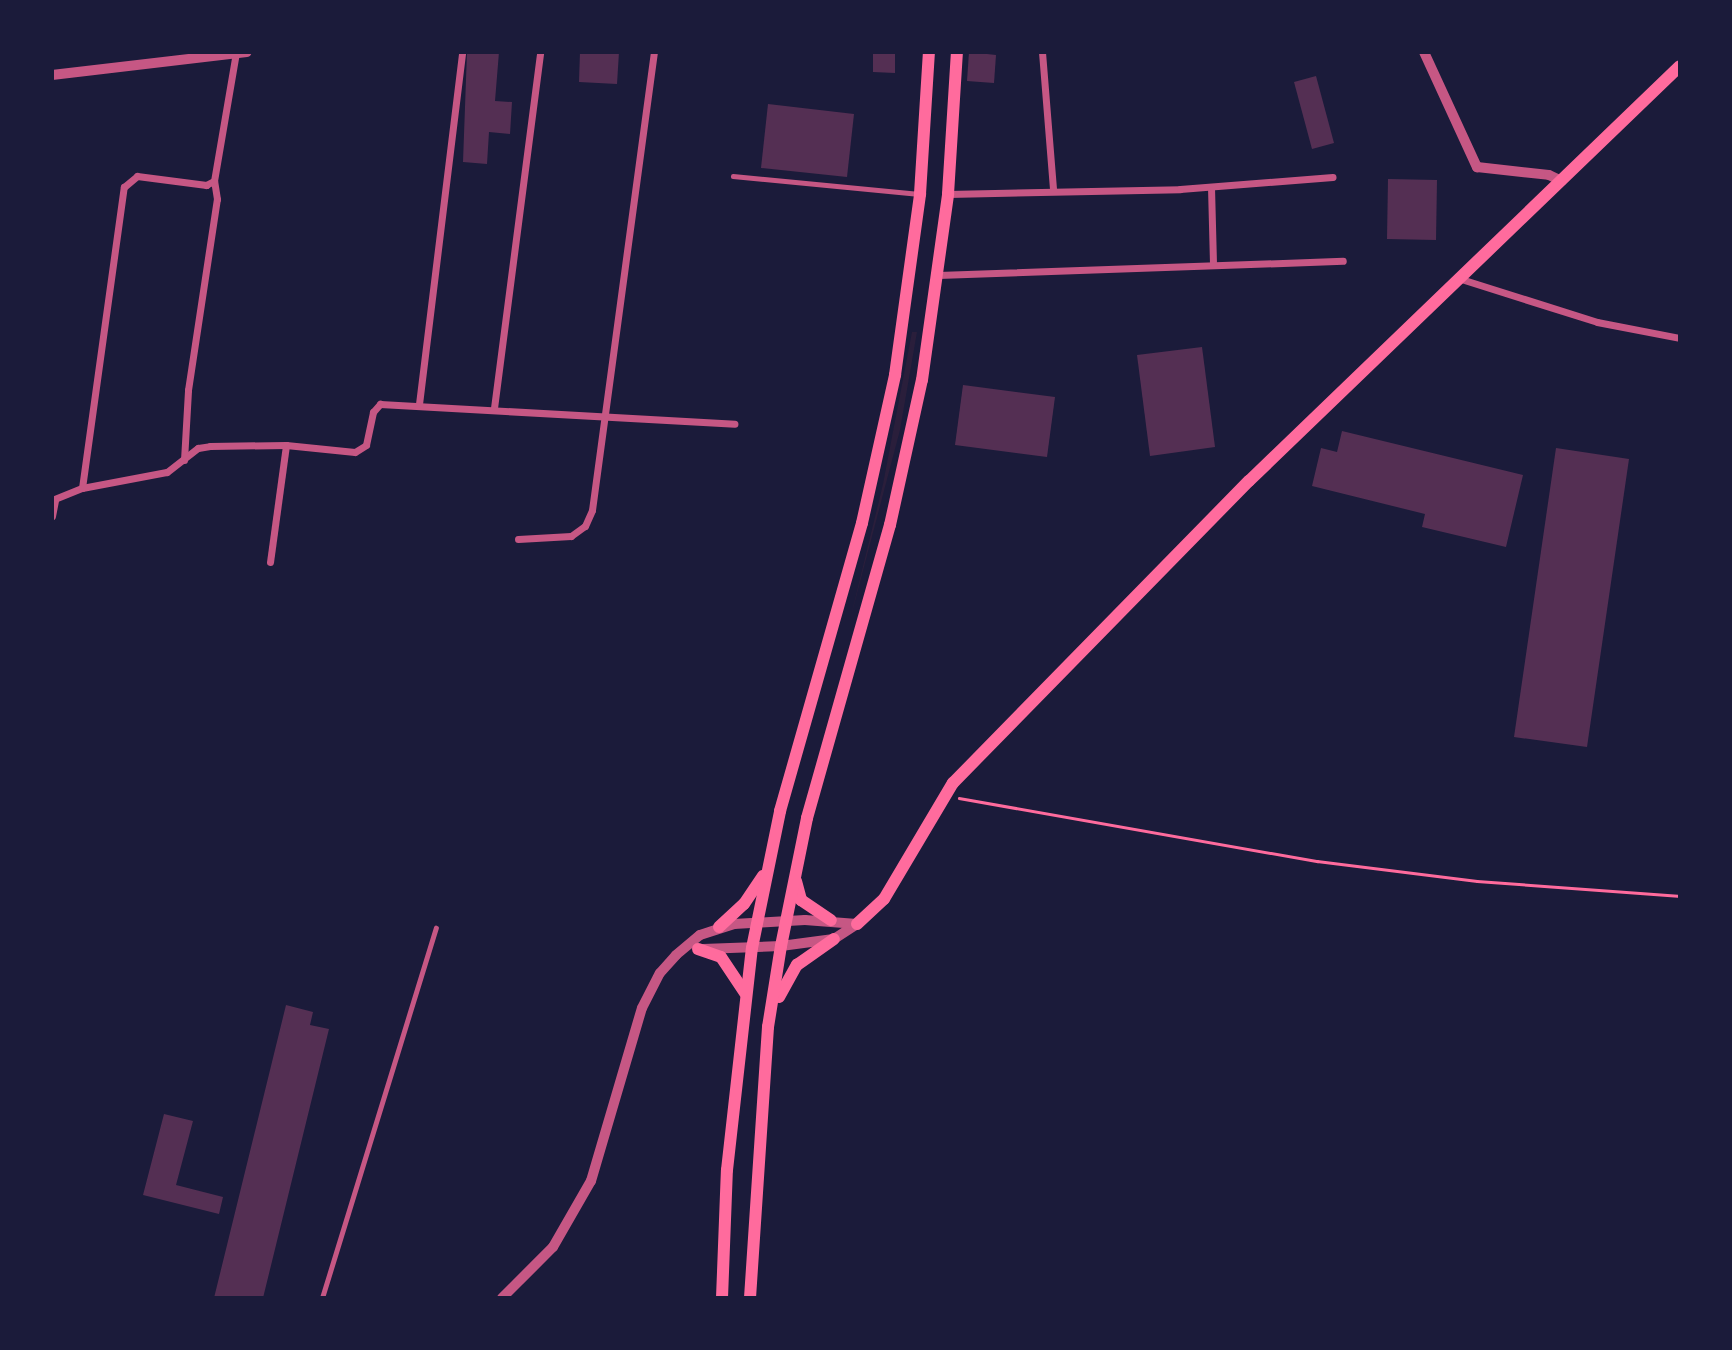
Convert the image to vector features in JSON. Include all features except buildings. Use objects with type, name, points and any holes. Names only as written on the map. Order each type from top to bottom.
[{"type":"main road","points":[[722,1297],[727,1170],[752,948],[768,870],[879,451],[895,375],[920,194],[929,52]]},
{"type":"main road","points":[[750,1297],[768,1027],[781,946],[795,877],[905,463],[938,275],[948,194],[957,52]]},
{"type":"main road","points":[[857,924],[884,900],[945,796],[1249,481],[1679,66]]},
{"type":"main road","points":[[719,927],[744,904],[768,870]]},
{"type":"main road","points":[[795,877],[802,900],[831,920]]},
{"type":"main road","points":[[768,1027],[785,980],[797,965],[834,939]]},
{"type":"main road","points":[[698,949],[721,957],[745,993]]},
{"type":"street","points":[[52,75],[247,52]]},
{"type":"street","points":[[419,404],[462,52]]},
{"type":"street","points":[[494,408],[540,52]]},
{"type":"street","points":[[518,540],[554,540],[570,536],[585,526],[592,510],[608,416],[654,52]]},
{"type":"street","points":[[1042,52],[1053,190]]},
{"type":"street","points":[[1424,52],[1477,167],[1549,175],[1562,181]]},
{"type":"street","points":[[184,460],[188,390],[218,199],[214,181],[236,53]]},
{"type":"street","points":[[82,488],[124,187],[137,176],[206,185],[214,181]]},
{"type":"street","points":[[948,194],[1211,187],[1333,177]]},
{"type":"street","points":[[1211,187],[1213,264]]},
{"type":"street","points":[[938,275],[1343,261]]},
{"type":"street","points":[[1461,279],[1597,322],[1679,338]]},
{"type":"street","points":[[52,516],[54,500],[82,488],[167,472],[198,448],[285,445],[355,452],[366,445],[377,405],[419,404],[734,424]]},
{"type":"street","points":[[270,562],[285,445]]},
{"type":"street","points":[[502,1297],[553,1247],[591,1181],[642,1008],[660,973],[676,955],[700,935],[719,927],[758,921],[831,920],[857,924]]},
{"type":"street","points":[[676,955],[698,949],[781,946],[834,939],[857,924]]},
{"type":"lane","points":[[733,176],[920,194]]},
{"type":"lane","points":[[322,1297],[436,928]]},
{"type":"path","points":[[945,796],[1317,862],[1477,881],[1679,897]]},
{"type":"shaded area","points":[[912,332],[917,332],[900,430],[850,620],[883,484]]}]
